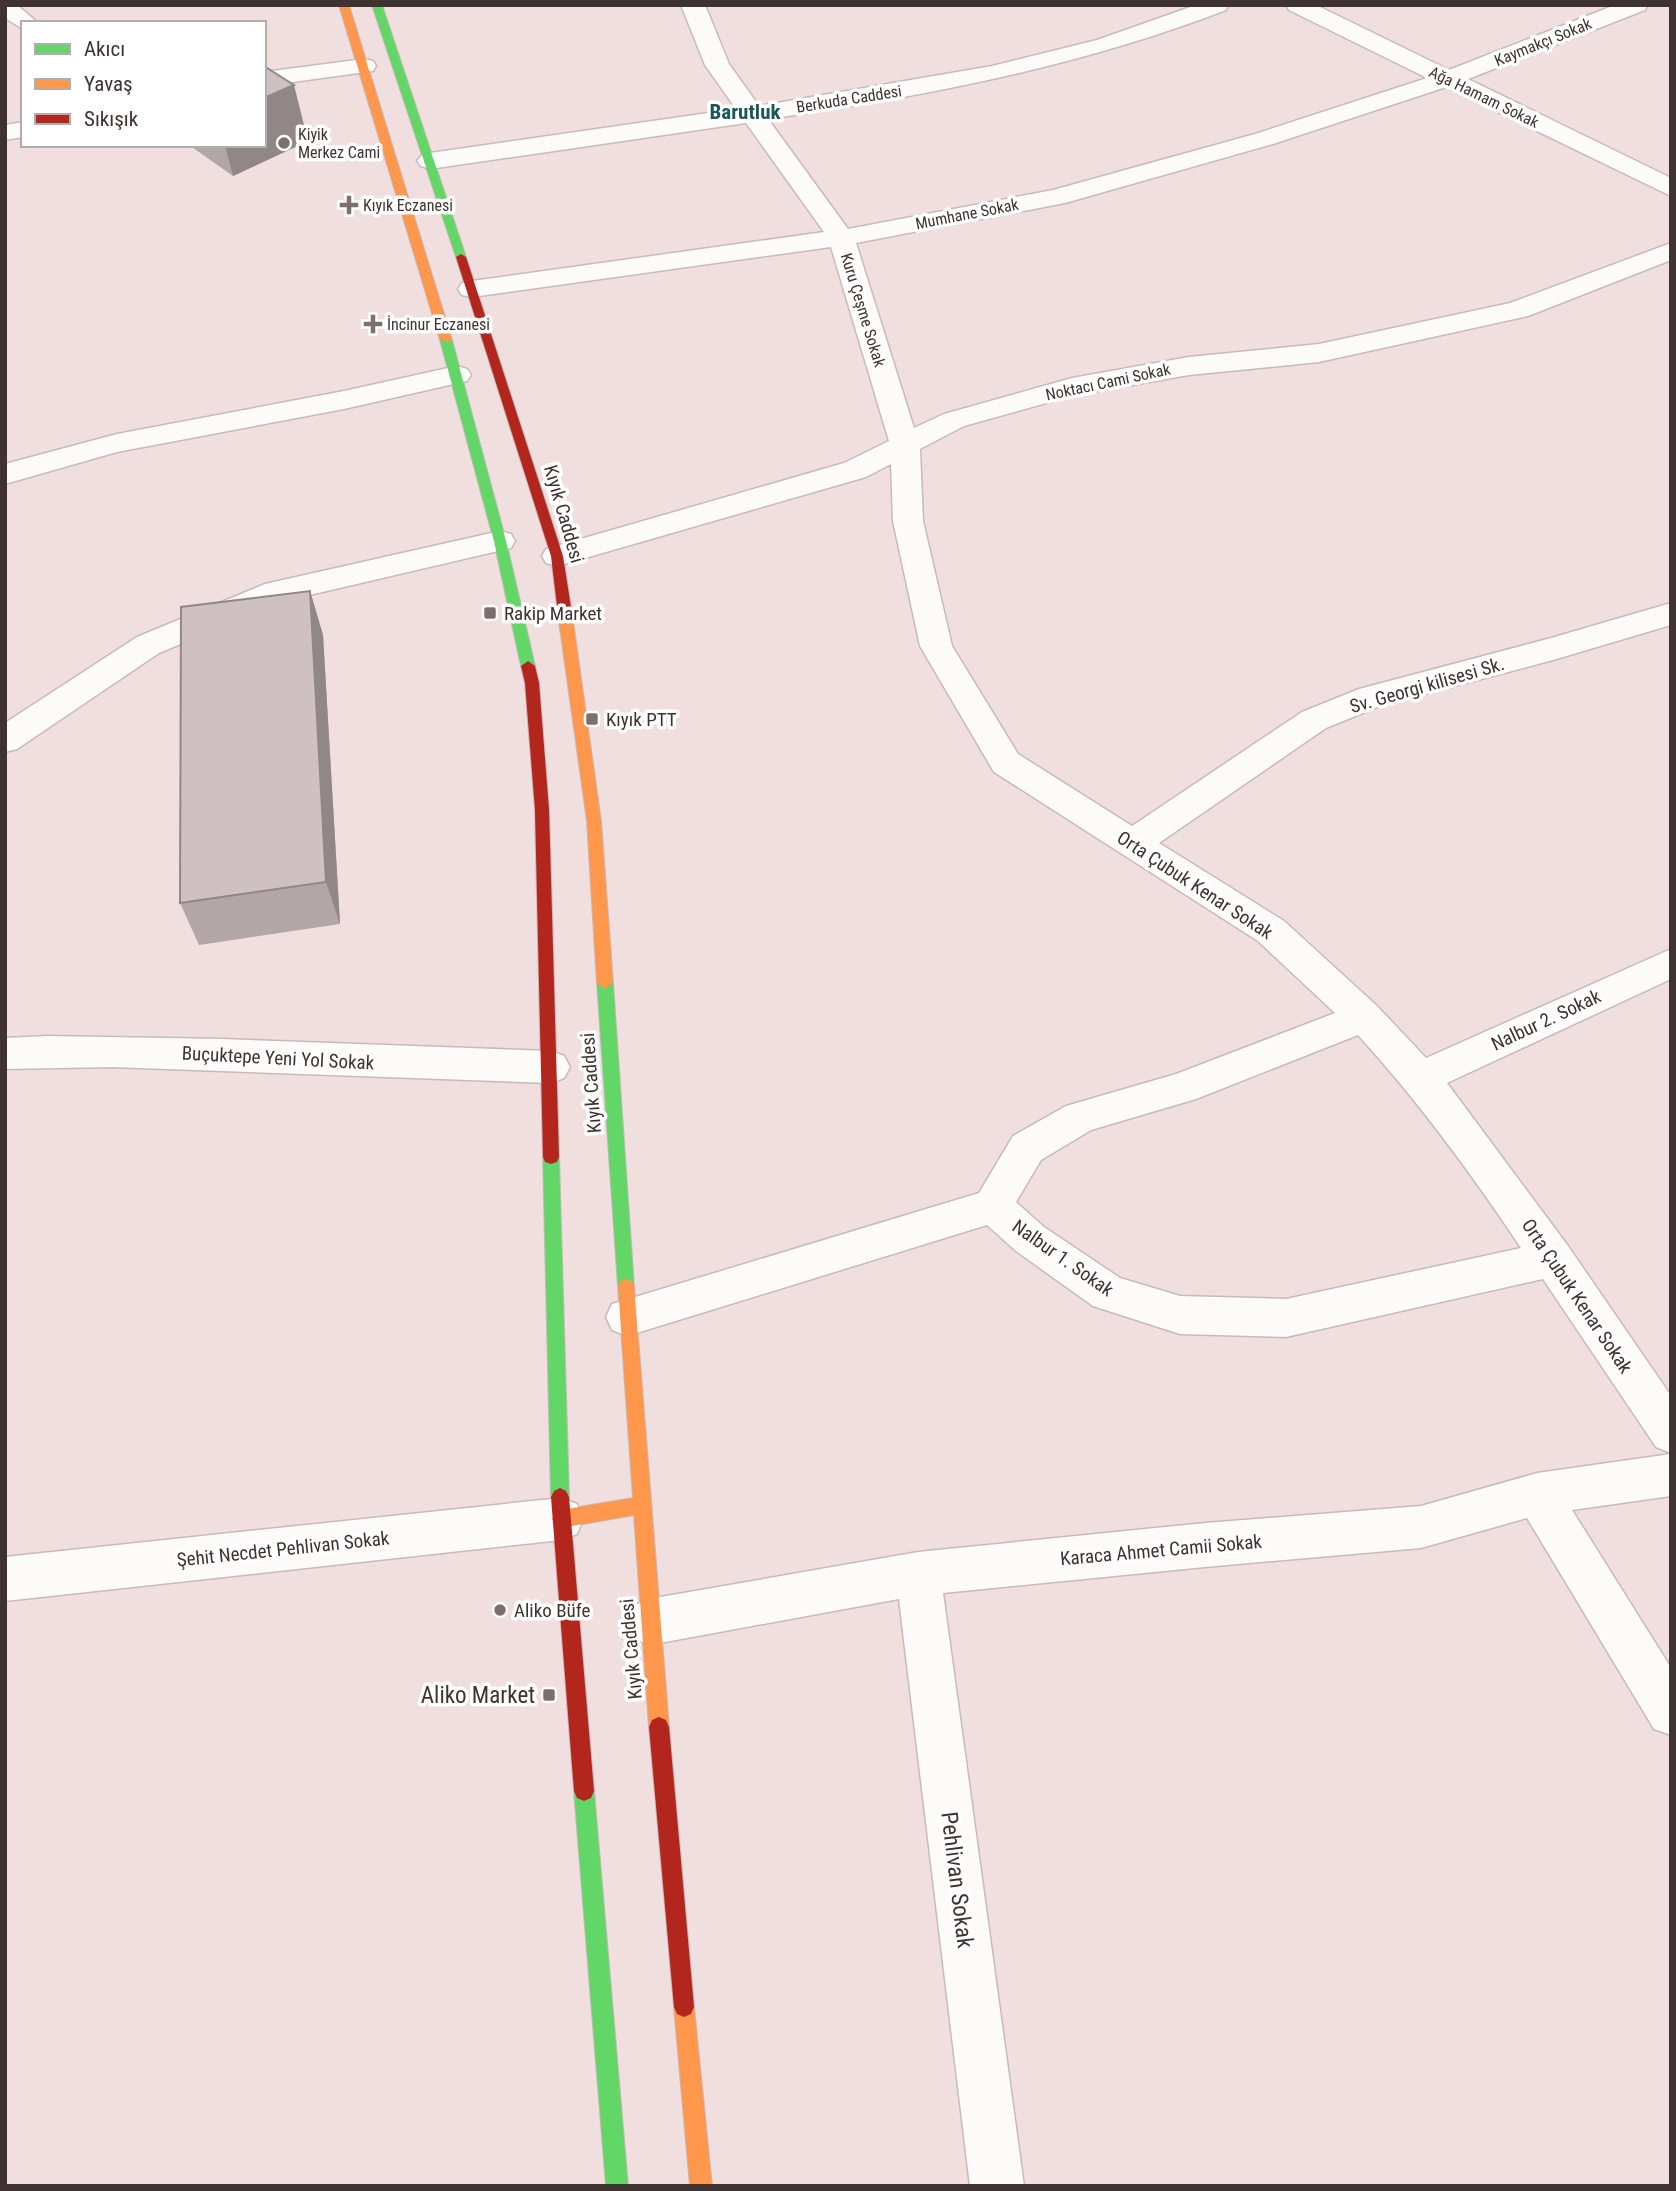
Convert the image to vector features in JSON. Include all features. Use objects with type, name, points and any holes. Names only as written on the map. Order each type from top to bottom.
[{"type":"main road","name":"Kıyık Caddesi","points":[[344,5],[506,540],[532,684],[542,810],[551,1067],[561,1519],[617,2186]]},
{"type":"main road","name":"Kıyık Caddesi","points":[[377,5],[472,289],[547,539],[594,821],[649,1622],[701,2186]]},
{"type":"main road","points":[[561,1519],[641,1505]]},
{"type":"street","name":"Kuru Çeşme Sokak","points":[[693,5],[717,65],[841,238],[905,446]]},
{"type":"street","name":"Berkuda Caddesi","points":[[430,161],[876,96],[1050,62],[1167,26],[1218,5]]},
{"type":"street","name":"Ağa Hamam Sokak","points":[[1297,5],[1671,188]]},
{"type":"street","name":"Kaymakçı Sokak","points":[[1448,79],[1637,5]]},
{"type":"street","points":[[5,7],[23,21]]},
{"type":"street","points":[[266,79],[364,66]]},
{"type":"street","name":"Mumhane Sokak","points":[[472,289],[841,238],[1056,197],[1264,139],[1448,79]]},
{"type":"street","name":"Noktacı Cami Sokak","points":[[547,539],[855,470],[954,420],[1072,387],[1189,366],[1319,353],[1518,310],[1671,251]]},
{"type":"street","points":[[5,474],[180,428],[308,407],[457,375]]},
{"type":"street","name":"Orta Çubuk Kenar Sokak","points":[[905,446],[908,521],[936,646],[1006,763],[1271,931],[1364,1017],[1421,1078],[1554,1259],[1671,1433]]},
{"type":"street","points":[[5,740],[148,645],[276,592],[506,540]]},
{"type":"street","name":"Sv. Georgi kilisesi Sk.","points":[[1132,844],[1314,720],[1371,697],[1553,649],[1671,614]]},
{"type":"street","name":"Nalbur 2. Sokak","points":[[1421,1078],[1671,963]]},
{"type":"street","points":[[993,1206],[1027,1149],[1080,1117],[1182,1088],[1364,1017]]},
{"type":"street","name":"Buçuktepe Yeni Yol Sokak","points":[[9,1050],[251,1054],[390,1063],[551,1067]]},
{"type":"street","name":"Nalbur 1. Sokak","points":[[627,1317],[993,1206],[1030,1239],[1108,1293],[1180,1315],[1286,1318],[1554,1259]]},
{"type":"street","name":"Karaca Ahmet Camii Sokak","points":[[649,1622],[918,1574],[1205,1545],[1421,1527],[1537,1494],[1671,1475]]},
{"type":"street","points":[[1537,1494],[1671,1713]]},
{"type":"street","name":"Şehit Necdet Pehlivan Sokak","points":[[5,1579],[561,1519]]},
{"type":"street","name":"Pehlivan Sokak","points":[[918,1574],[997,2186]]},
{"type":"building","points":[[266,67],[294,85],[266,97]]},
{"type":"building","points":[[310,591],[326,882],[180,903],[181,607]]},
{"type":"traffic: fast","points":[[377,5],[461,257]]},
{"type":"traffic: fast","points":[[446,340],[500,541],[528,666]]},
{"type":"traffic: fast","points":[[605,983],[626,1286]]},
{"type":"traffic: fast","points":[[551,1157],[560,1497]]},
{"type":"traffic: fast","points":[[584,1791],[617,2186]]},
{"type":"traffic: slow","points":[[344,5],[446,340]]},
{"type":"traffic: slow","points":[[565,614],[594,821],[605,983]]},
{"type":"traffic: slow","points":[[626,1286],[659,1727]]},
{"type":"traffic: slow","points":[[561,1519],[641,1505]]},
{"type":"traffic: slow","points":[[684,2007],[701,2186]]},
{"type":"traffic: jam","points":[[461,257],[557,556],[565,614]]},
{"type":"traffic: jam","points":[[528,666],[532,683],[542,810],[551,1157]]},
{"type":"traffic: jam","points":[[560,1497],[584,1791]]},
{"type":"traffic: jam","points":[[659,1727],[684,2007]]},
{"type":"place","name":"Kiyik Merkez Cami","points":[[284,143]]},
{"type":"place","name":"Kıyık Eczanesi","points":[[349,205]]},
{"type":"place","name":"İncinur Eczanesi","points":[[373,324]]},
{"type":"place","name":"Rakip Market","points":[[490,613]]},
{"type":"place","name":"Kıyık PTT","points":[[592,719]]},
{"type":"place","name":"Aliko Büfe","points":[[500,1610]]},
{"type":"place","name":"Aliko Market","points":[[549,1695]]},
{"type":"district","name":"Barutluk","points":[[745,112]]}]
